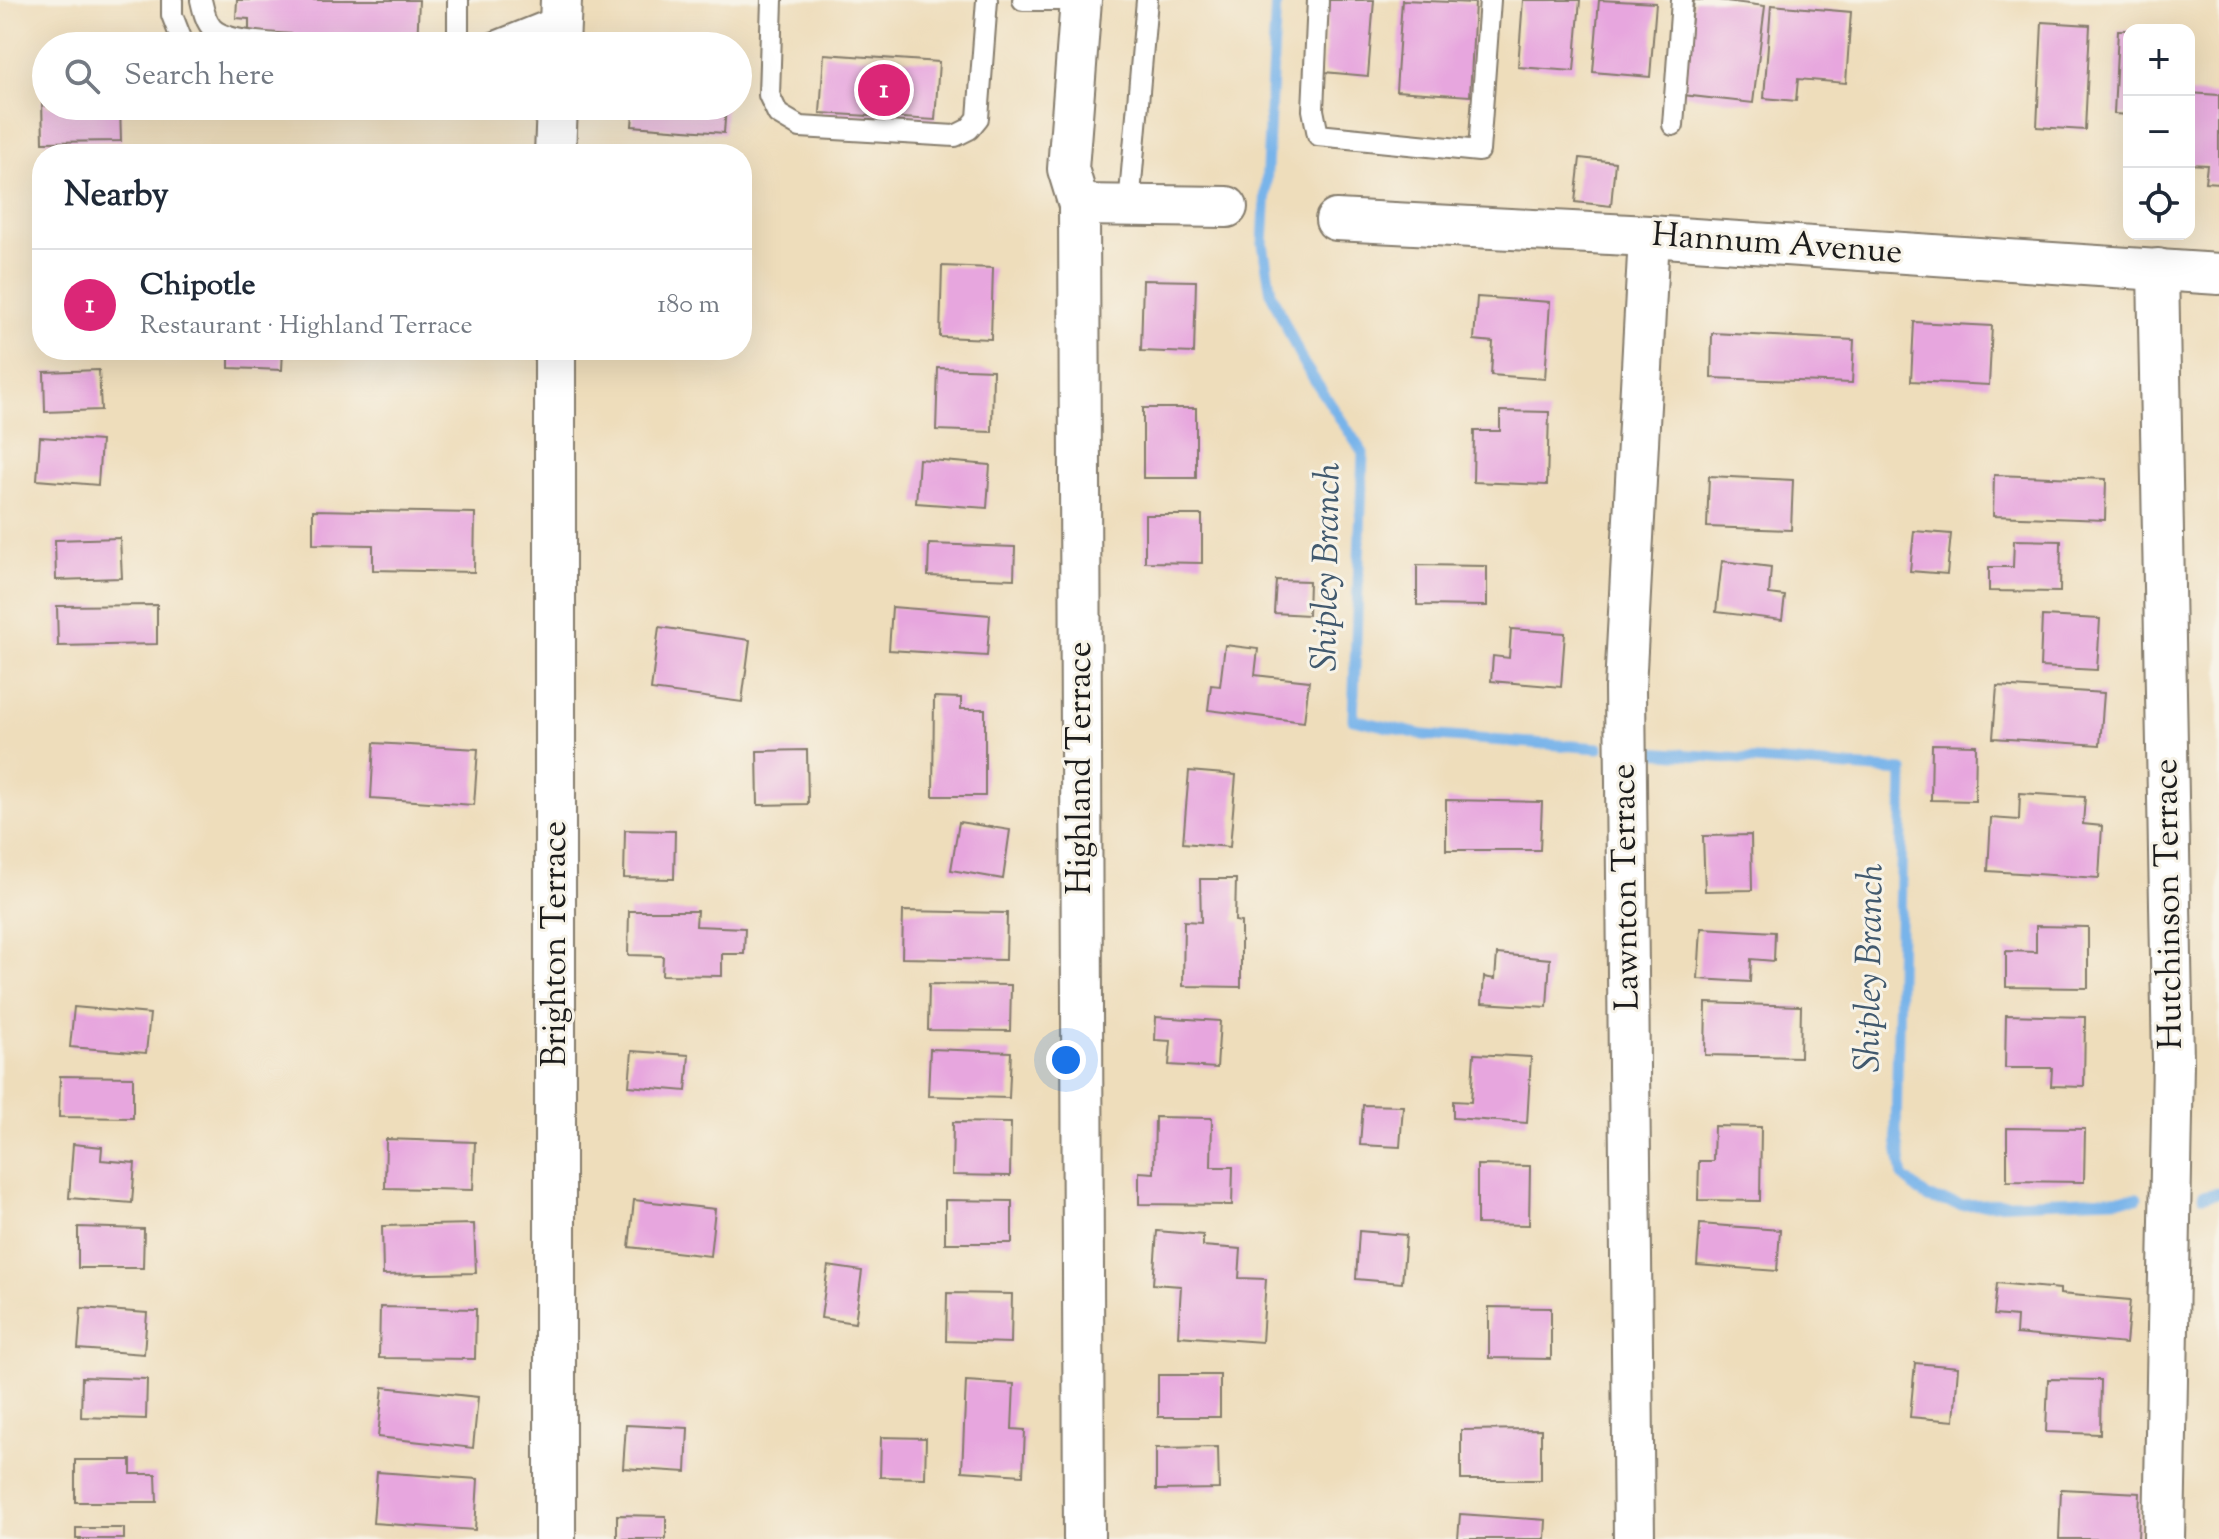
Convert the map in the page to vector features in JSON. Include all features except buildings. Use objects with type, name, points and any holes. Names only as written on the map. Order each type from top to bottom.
[{"type":"street","name":"Highland Terrace","points":[[1081,0],[1068,169],[1079,205],[1084,1539]]},
{"type":"street","points":[[555,144],[556,120]]},
{"type":"street","points":[[1079,205],[1227,207]]},
{"type":"street","name":"Hannum Avenue","points":[[1336,220],[1649,236],[2219,274]]},
{"type":"street","name":"Lawnton Terrace","points":[[1634,1539],[1625,688],[1649,236]]},
{"type":"street","name":"Hutchinson Terrace","points":[[2158,269],[2173,1062],[2164,1539]]},
{"type":"street","name":"Brighton Terrace","points":[[555,360],[555,1539]]},
{"type":"lane","points":[[172,0],[172,15],[179,32]]},
{"type":"lane","points":[[201,0],[214,30],[218,32]]},
{"type":"lane","points":[[458,0],[458,32]]},
{"type":"lane","points":[[772,0],[769,95],[778,114],[800,127],[955,136],[969,129],[978,118],[987,0]]},
{"type":"lane","points":[[1023,0],[1068,0]]},
{"type":"lane","points":[[1129,206],[1147,0]]},
{"type":"lane","points":[[1318,0],[1313,110],[1318,135],[1479,151],[1490,0]]},
{"type":"lane","points":[[1673,125],[1682,0]]},
{"type":"lane","points":[[527,32],[560,21]]},
{"type":"waterway","name":"Shipley Branch","points":[[1276,0],[1263,244],[1271,293],[1302,361],[1363,453],[1353,719],[1423,735],[1599,748]]},
{"type":"waterway","name":"Shipley Branch","points":[[1650,752],[1903,771],[1896,1133],[1903,1177],[1928,1198],[1962,1205],[2137,1198]]},
{"type":"waterway","name":"Shipley Branch","points":[[2203,1196],[2219,1193]]},
{"type":"place","name":"Chipotle","points":[[884,90]]}]
